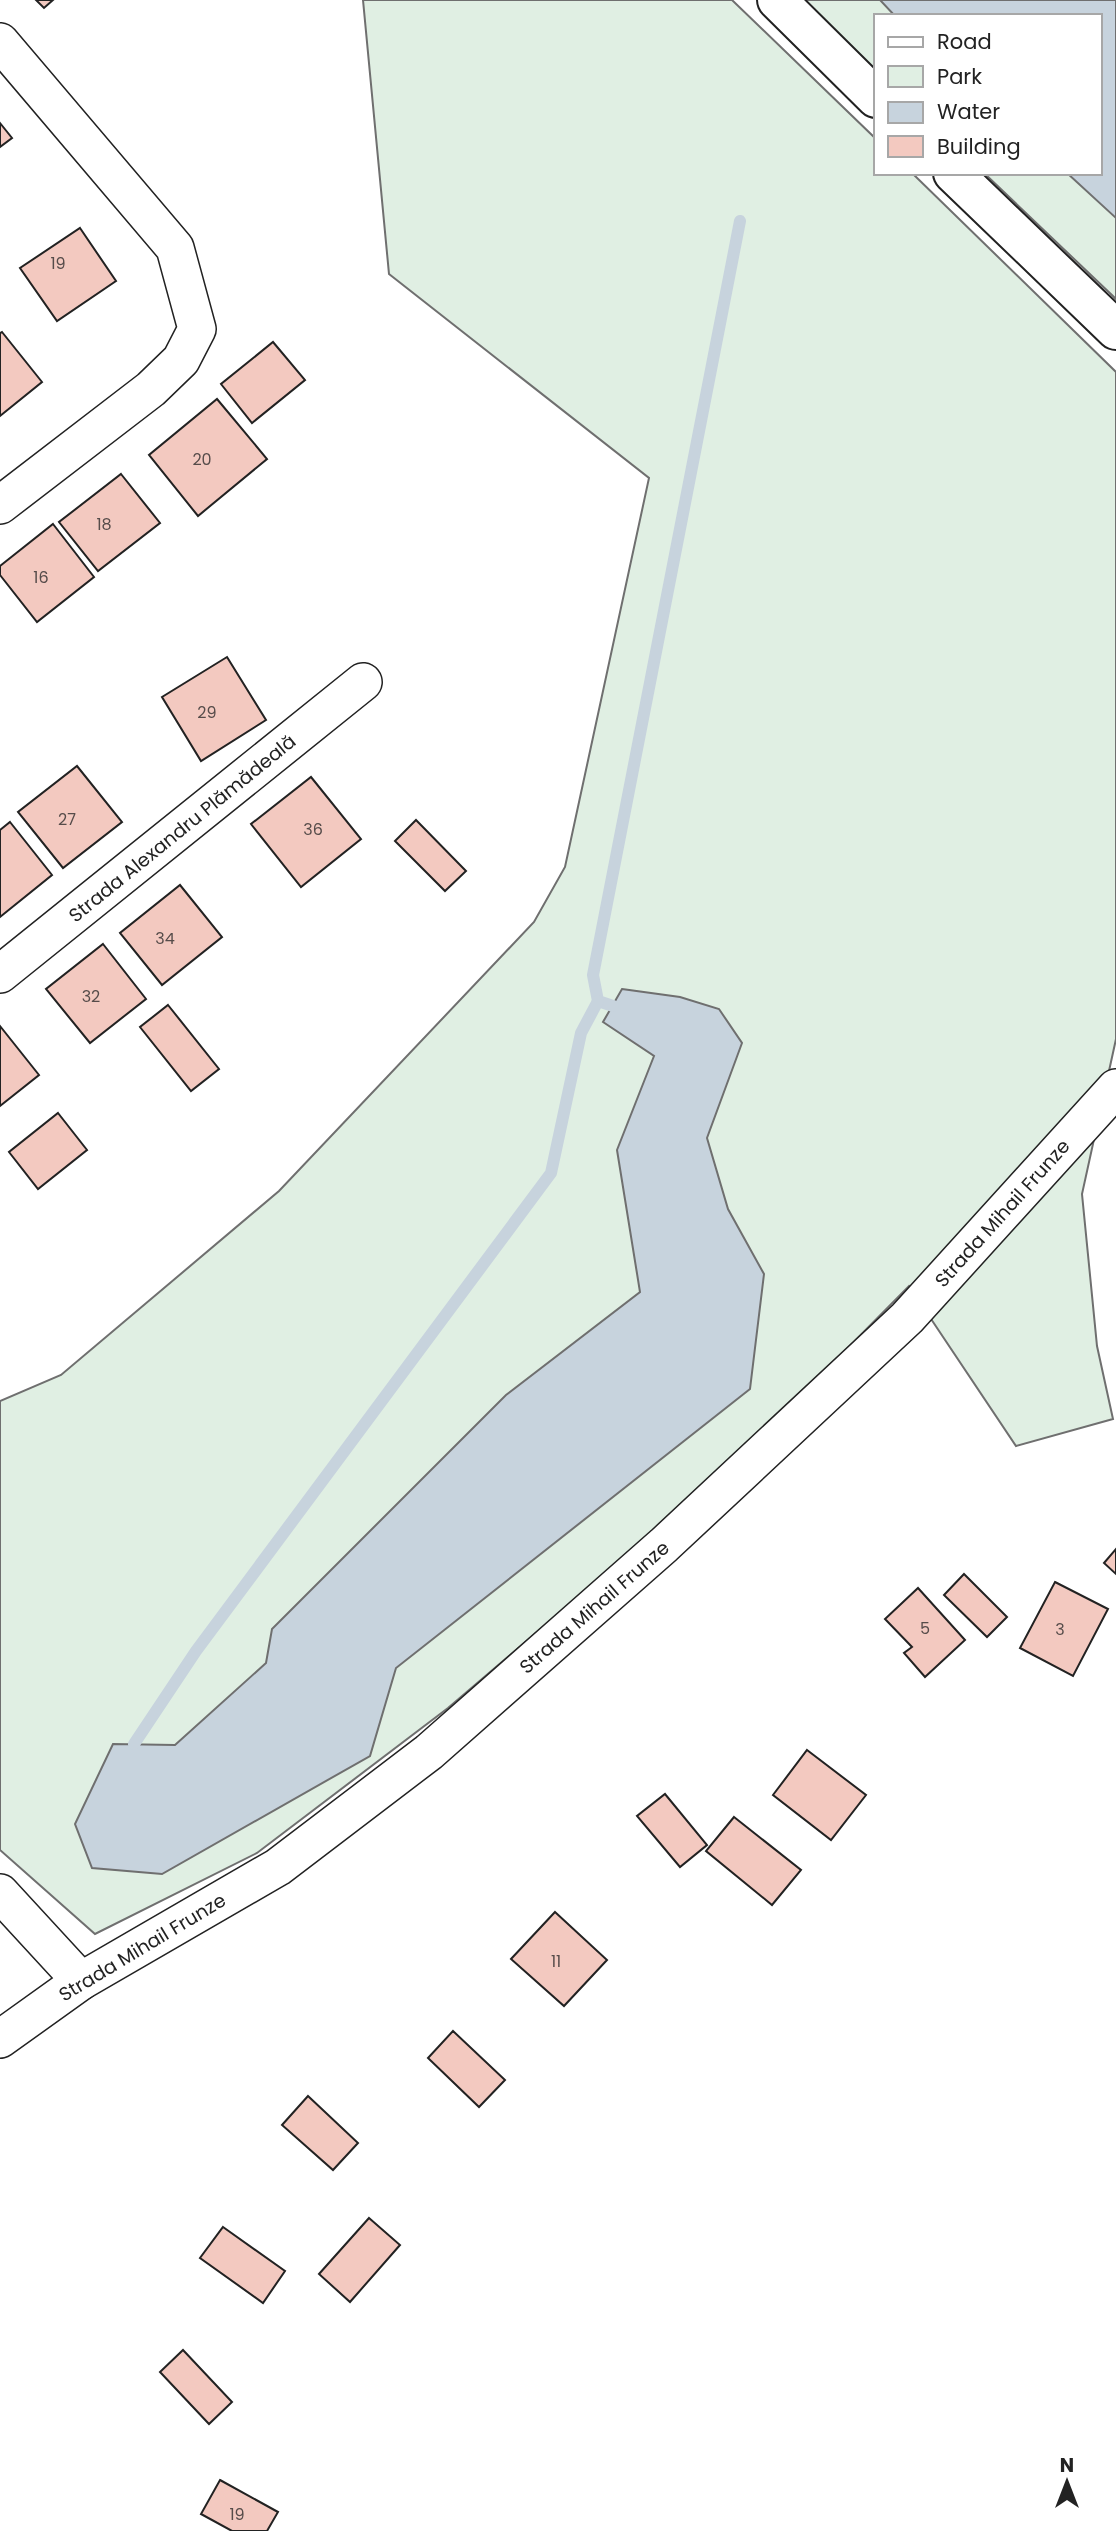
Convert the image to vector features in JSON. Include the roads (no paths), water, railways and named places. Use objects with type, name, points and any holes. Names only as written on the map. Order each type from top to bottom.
[{"type":"street","points":[[777,0],[874,96]]},
{"type":"street","points":[[0,42],[175,248],[197,329],[181,360],[151,389],[0,505]]},
{"type":"street","points":[[955,175],[1116,330]]},
{"type":"street","name":"Strada Alexandru Plămădeală","points":[[0,974],[363,682]]},
{"type":"street","name":"Strada Mihail Frunze","points":[[0,2039],[80,1981],[278,1867],[429,1752],[664,1545],[906,1318],[1116,1088]]},
{"type":"street","points":[[0,1893],[80,1981]]},
{"type":"water","points":[[880,0],[1116,0],[1116,218],[1069,175],[1102,175],[1102,14],[893,14]]},
{"type":"water","points":[[622,989],[680,997],[719,1009],[742,1043],[707,1138],[728,1209],[764,1274],[750,1389],[396,1668],[370,1756],[162,1874],[92,1868],[75,1824],[113,1744],[175,1745],[266,1663],[272,1629],[506,1395],[640,1292],[617,1150],[654,1056],[603,1022]]},
{"type":"waterway","points":[[613,1006],[598,1001],[593,975],[740,221]]},
{"type":"waterway","points":[[134,1744],[196,1651],[551,1173],[581,1033],[598,1001]]}]
